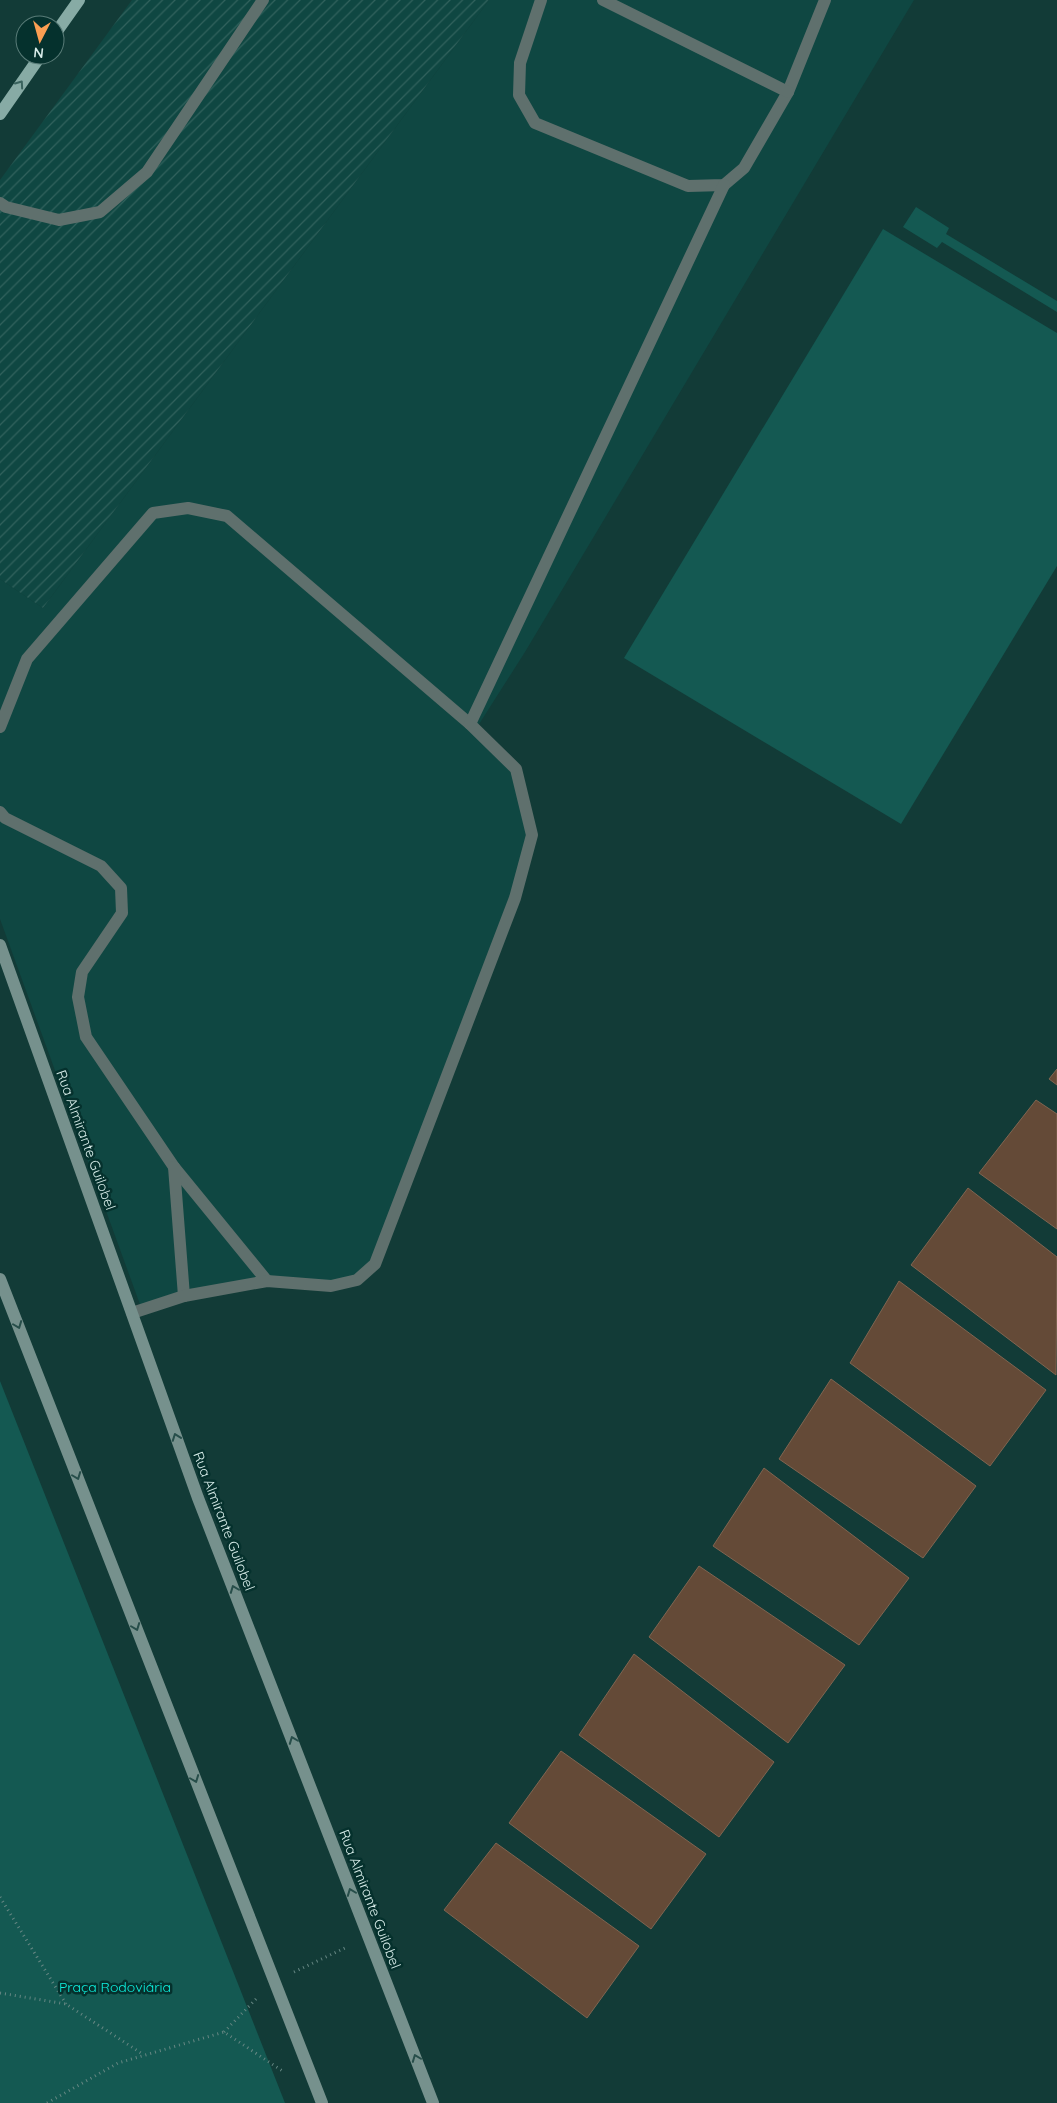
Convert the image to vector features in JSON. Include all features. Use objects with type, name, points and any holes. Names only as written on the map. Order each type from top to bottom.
[{"type":"main road","points":[[65,19],[78,0]]},
{"type":"main road","points":[[0,114],[34,65]]},
{"type":"main road","name":"Rua Almirante Guilobel","points":[[0,945],[198,1498],[433,2103]]},
{"type":"main road","points":[[0,1279],[273,1982],[322,2103]]},
{"type":"lane","points":[[0,203],[6,207],[59,220],[100,212],[147,172],[263,0]]},
{"type":"lane","points":[[541,0],[520,63],[519,96],[535,123],[688,186],[724,185]]},
{"type":"lane","points":[[603,0],[788,92]]},
{"type":"lane","points":[[470,724],[724,185],[744,168],[788,92],[825,0]]},
{"type":"lane","points":[[0,727],[27,659],[154,513],[188,508],[227,516],[470,724],[516,769],[532,835],[515,898],[375,1264],[357,1280],[331,1286],[267,1281],[184,1296],[132,1313]]},
{"type":"lane","points":[[0,812],[5,818],[101,866],[121,888],[122,913],[82,972],[78,996],[86,1036],[174,1167],[267,1281]]},
{"type":"lane","points":[[174,1167],[184,1296]]},
{"type":"path","points":[[0,1898],[66,2004]]},
{"type":"path","points":[[287,1975],[350,1946]]},
{"type":"path","points":[[47,2103],[118,2063],[224,2032],[273,1982]]},
{"type":"path","points":[[0,1993],[66,2004],[145,2055]]},
{"type":"path","points":[[224,2032],[288,2075]]},
{"type":"shaded area","points":[[132,0],[489,0],[43,608],[0,579],[0,180]]},
{"type":"shaded area","points":[[489,0],[914,0],[525,652],[476,729],[516,769],[532,835],[375,1264],[357,1280],[267,1281],[142,1310],[0,919],[0,579],[43,608]]},
{"type":"green space","points":[[916,207],[949,228],[946,234],[1057,301],[1057,312],[942,242],[937,248],[903,227]]},
{"type":"green space","points":[[883,229],[1057,333],[1057,566],[901,824],[624,658]]},
{"type":"green space","name":"Praça Rodoviária","points":[[0,1381],[285,2103],[0,2103]]},
{"type":"building","points":[[1057,1069],[1057,1085],[1049,1079]]},
{"type":"building","points":[[1036,1100],[1057,1114],[1057,1229],[979,1173]]},
{"type":"building","points":[[968,1188],[1057,1257],[1056,1375],[911,1265]]},
{"type":"building","points":[[899,1281],[1046,1390],[990,1466],[850,1363]]},
{"type":"building","points":[[831,1379],[976,1486],[923,1558],[779,1459]]},
{"type":"building","points":[[764,1468],[909,1578],[859,1645],[713,1546]]},
{"type":"building","points":[[699,1566],[845,1665],[788,1743],[649,1637]]},
{"type":"building","points":[[634,1654],[774,1762],[719,1837],[579,1735]]},
{"type":"building","points":[[561,1751],[706,1854],[651,1929],[509,1823]]},
{"type":"building","points":[[496,1843],[639,1946],[587,2018],[444,1910]]}]
